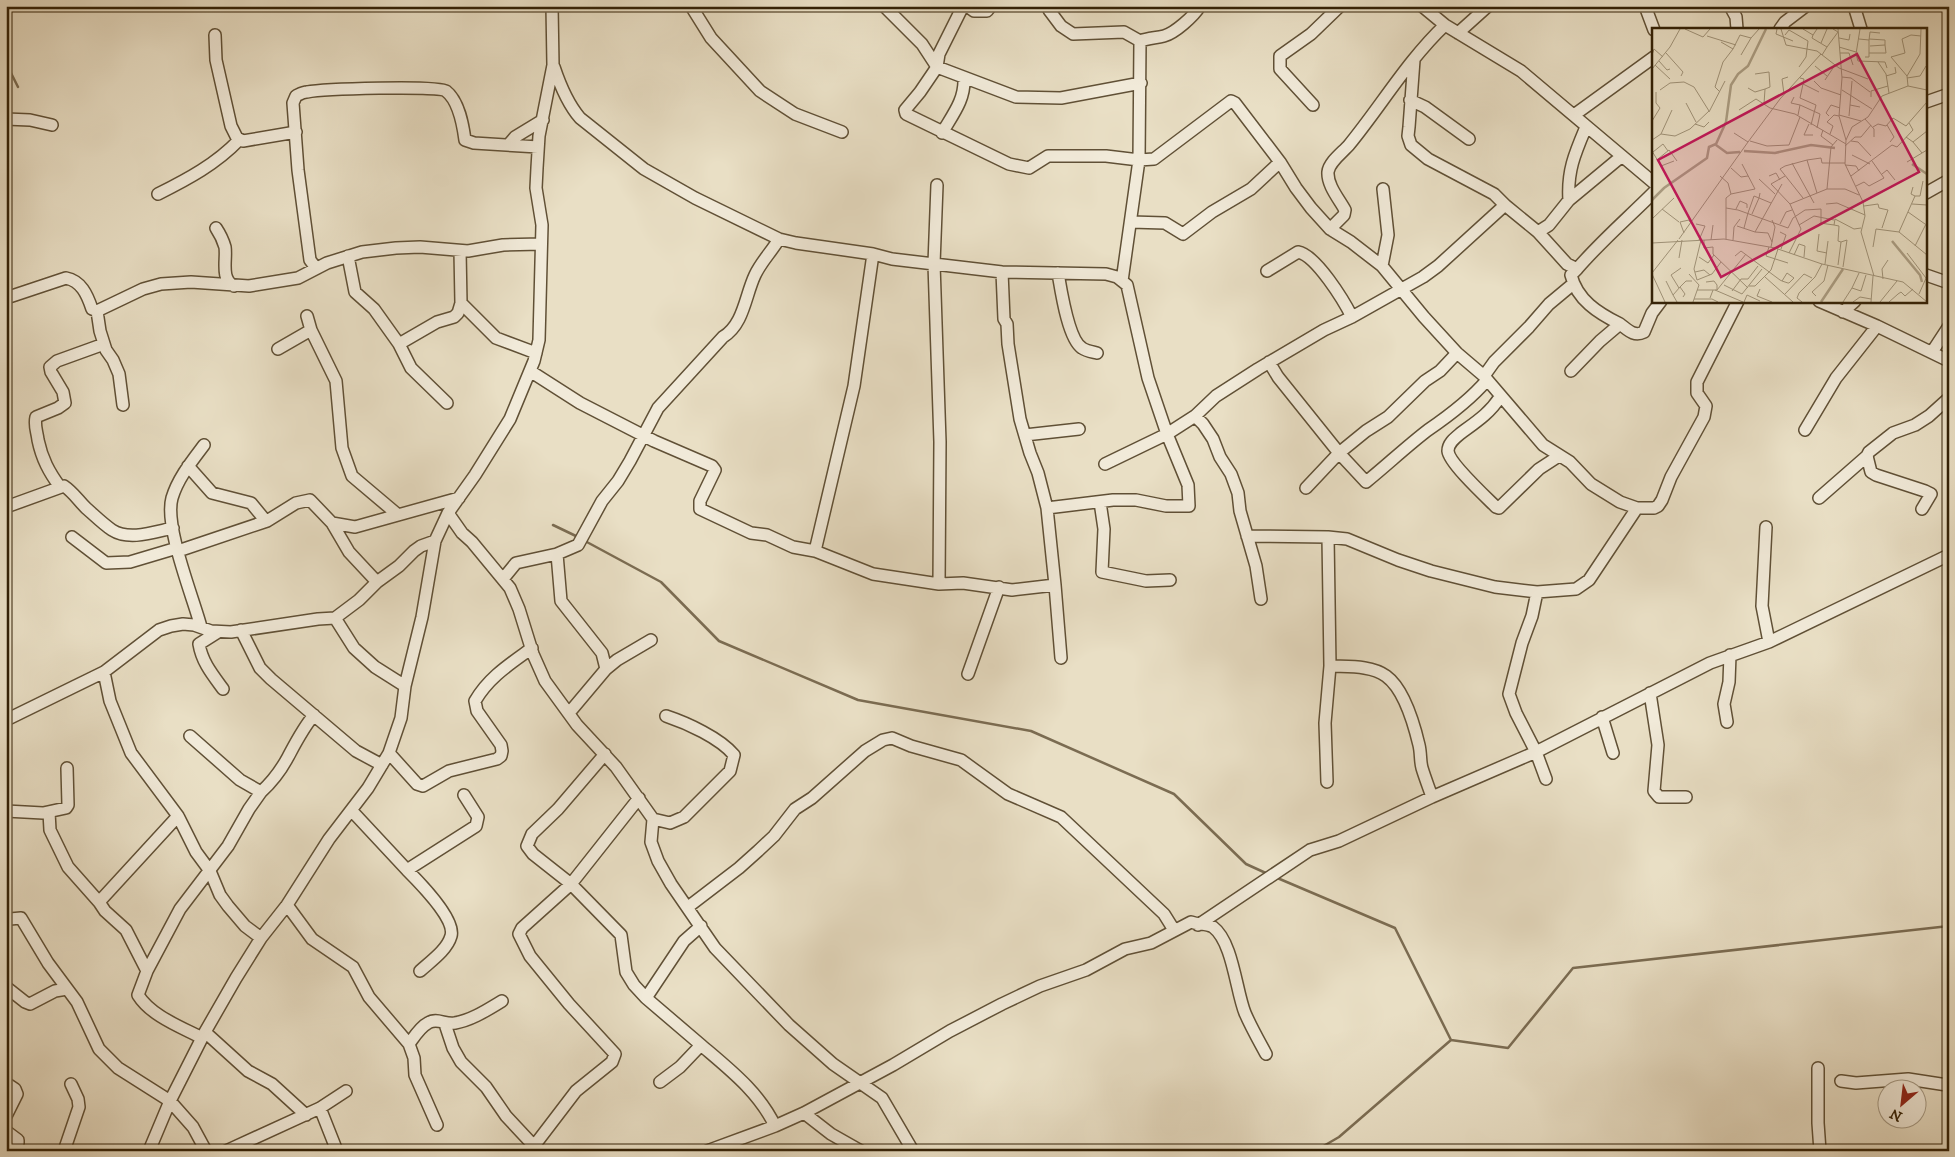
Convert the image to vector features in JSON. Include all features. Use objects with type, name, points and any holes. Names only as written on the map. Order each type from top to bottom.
[{"type":"street","points":[[150,1151],[170,1101],[204,1035],[261,938],[287,905],[329,840],[352,811],[389,753],[401,718],[406,686],[422,617],[435,541],[448,513],[510,419],[530,371],[539,340],[542,226],[536,188],[538,147],[553,65],[552,6]]},
{"type":"street","points":[[691,6],[710,38],[760,91],[794,114],[842,132]]},
{"type":"street","points":[[884,6],[922,44],[936,67],[1016,97],[1061,98],[1141,83]]},
{"type":"street","points":[[963,6],[939,54],[936,67],[920,92],[905,110],[906,114],[1009,164],[1029,168],[1048,156],[1106,156],[1139,160],[1154,159],[1231,102],[1235,103],[1280,162],[1296,188],[1330,228],[1382,266],[1414,306],[1457,353],[1485,378],[1543,446],[1570,462],[1592,484],[1620,502],[1637,508],[1654,508],[1658,506],[1674,471],[1704,417],[1706,406],[1697,393],[1698,382],[1738,302]]},
{"type":"street","points":[[967,6],[974,11],[987,11],[990,6]]},
{"type":"street","points":[[1049,10],[1061,26],[1074,34],[1124,32],[1140,41],[1165,36],[1194,15],[1200,6]]},
{"type":"street","points":[[1314,105],[1280,69],[1280,56],[1311,34],[1340,6]]},
{"type":"street","points":[[1422,6],[1444,25],[1521,71],[1574,115],[1586,128],[1652,181]]},
{"type":"street","points":[[1458,33],[1488,6]]},
{"type":"street","points":[[1645,6],[1653,28]]},
{"type":"street","points":[[1730,6],[1736,17],[1737,28]]},
{"type":"street","points":[[1781,28],[1785,22],[1806,6]]},
{"type":"street","points":[[1854,6],[1861,28]]},
{"type":"street","points":[[1330,228],[1344,215],[1345,210],[1330,183],[1328,171],[1331,165],[1349,145],[1428,41],[1444,25]]},
{"type":"street","points":[[215,35],[218,73],[231,126],[239,140]]},
{"type":"street","points":[[1122,280],[1139,160],[1140,41]]},
{"type":"street","points":[[1574,115],[1652,58]]},
{"type":"street","points":[[1414,60],[1408,136],[1411,145],[1428,159],[1494,194],[1538,232],[1567,264],[1577,269]]},
{"type":"street","points":[[553,65],[559,83],[573,110],[644,169],[695,198],[780,239],[873,254],[892,259],[1002,272],[1106,274],[1122,280],[1127,285],[1136,333],[1148,378],[1167,434],[1188,486],[1189,506],[1166,506],[1136,500],[1113,500],[1047,508]]},
{"type":"street","points":[[942,133],[952,113],[961,102],[964,91],[964,78]]},
{"type":"street","points":[[316,268],[310,260],[298,170],[294,99],[296,96],[307,92],[405,88],[442,89],[449,94],[458,110],[465,140],[474,143],[538,147]]},
{"type":"street","points":[[1928,101],[1949,94]]},
{"type":"street","points":[[1410,100],[1425,107],[1468,139]]},
{"type":"street","points":[[6,119],[30,120],[52,125]]},
{"type":"street","points":[[510,144],[515,137],[543,120]]},
{"type":"street","points":[[1569,200],[1568,177],[1574,155],[1586,128]]},
{"type":"street","points":[[239,140],[296,132]]},
{"type":"street","points":[[158,194],[193,176],[225,154],[239,140]]},
{"type":"street","points":[[1538,232],[1549,225],[1560,208],[1622,156]]},
{"type":"street","points":[[1131,222],[1165,223],[1183,234],[1212,212],[1251,189],[1280,162]]},
{"type":"street","points":[[1928,192],[1949,180]]},
{"type":"street","points":[[937,185],[934,264],[940,442],[939,584]]},
{"type":"street","points":[[1382,266],[1388,235],[1383,189]]},
{"type":"street","points":[[1652,194],[1617,229],[1596,246],[1571,275],[1573,284],[1590,306],[1634,334],[1639,335],[1644,332],[1652,313],[1660,302]]},
{"type":"street","points":[[1105,464],[1167,434],[1195,416],[1216,396],[1270,362],[1324,330],[1402,290],[1438,266],[1505,205]]},
{"type":"street","points":[[216,228],[225,248],[228,281],[234,286]]},
{"type":"street","points":[[503,579],[516,563],[557,554],[580,540],[602,501],[622,474],[658,408],[737,324],[755,275],[780,239]]},
{"type":"street","points":[[6,298],[66,278],[74,279],[79,283],[92,309],[97,310],[143,289],[161,284],[190,282],[249,286],[298,278],[316,268],[348,256],[396,248],[420,247],[460,252],[503,245],[541,244]]},
{"type":"street","points":[[399,344],[436,322],[454,317],[458,313],[461,303],[460,252]]},
{"type":"street","points":[[1267,271],[1298,252],[1305,254],[1344,300],[1352,317]]},
{"type":"street","points":[[815,551],[854,386],[873,254]]},
{"type":"street","points":[[348,256],[355,292],[374,309],[399,344],[411,368],[447,403]]},
{"type":"street","points":[[1002,272],[1004,319],[1007,324],[1008,344],[1020,419],[1038,473],[1047,508],[1061,658]]},
{"type":"street","points":[[1058,274],[1064,309],[1075,337],[1081,348],[1097,353]]},
{"type":"street","points":[[1928,276],[1949,283]]},
{"type":"street","points":[[1270,362],[1278,377],[1339,453],[1366,482],[1428,430],[1450,416],[1476,393],[1494,362],[1549,304],[1573,284]]},
{"type":"street","points":[[1821,302],[1877,326],[1949,361]]},
{"type":"street","points":[[1843,312],[1853,302]]},
{"type":"street","points":[[461,303],[496,338],[536,353]]},
{"type":"street","points":[[97,310],[104,344],[119,374],[123,405]]},
{"type":"street","points":[[307,316],[311,330],[336,381],[342,448],[352,476],[397,514]]},
{"type":"street","points":[[1572,371],[1600,341],[1620,324]]},
{"type":"street","points":[[1805,430],[1836,378],[1877,326]]},
{"type":"street","points":[[1932,352],[1949,326]]},
{"type":"street","points":[[278,349],[311,330]]},
{"type":"street","points":[[60,487],[47,469],[41,454],[34,425],[36,416],[58,408],[65,403],[63,392],[50,367],[57,361],[104,344]]},
{"type":"street","points":[[1306,488],[1339,453],[1366,431],[1388,417],[1457,353]]},
{"type":"street","points":[[530,371],[580,403],[712,466],[715,470],[700,501],[700,509],[751,533],[767,535],[793,547],[815,551],[873,574],[939,584],[963,583],[1012,590],[1055,585]]},
{"type":"street","points":[[1500,396],[1488,413],[1450,443],[1448,450],[1449,456],[1459,469],[1496,507],[1500,508],[1539,469],[1559,456]]},
{"type":"street","points":[[1819,498],[1867,456],[1869,452],[1893,433],[1915,425],[1929,416],[1949,398]]},
{"type":"street","points":[[1195,416],[1213,439],[1220,456],[1231,474],[1238,493],[1240,511],[1256,566],[1261,599]]},
{"type":"street","points":[[1024,435],[1079,429]]},
{"type":"street","points":[[201,627],[178,550],[170,514],[172,499],[188,466],[204,445]]},
{"type":"street","points":[[1867,456],[1871,472],[1876,476],[1931,494],[1922,509]]},
{"type":"street","points":[[188,466],[212,493],[251,503],[265,520]]},
{"type":"street","points":[[6,507],[64,486],[74,493],[84,506],[117,533],[127,536],[173,528]]},
{"type":"street","points":[[332,523],[355,527],[459,498]]},
{"type":"street","points":[[72,537],[106,563],[130,562],[178,550],[272,519],[296,503],[310,500],[332,523],[349,552],[377,582]]},
{"type":"street","points":[[1100,502],[1104,529],[1102,572],[1146,581],[1170,580]]},
{"type":"street","points":[[1247,536],[1347,539],[1431,571],[1495,587],[1537,592],[1576,589],[1589,580],[1637,508]]},
{"type":"street","points":[[448,513],[462,533],[503,579],[515,598],[545,681],[577,725],[606,754],[653,819],[652,847],[671,884],[716,948],[789,1025],[833,1064],[882,1098],[912,1151]]},
{"type":"street","points":[[442,524],[462,533]]},
{"type":"street","points":[[1766,526],[1762,606],[1769,642]]},
{"type":"street","points":[[1327,782],[1325,724],[1330,666],[1328,537]]},
{"type":"street","points":[[6,720],[104,672],[159,630],[183,624],[218,632],[318,618],[335,618],[359,600],[414,551],[435,541]]},
{"type":"street","points":[[557,554],[560,602],[602,652],[606,669]]},
{"type":"street","points":[[1198,925],[1310,850],[1339,841],[1432,797],[1536,752],[1710,663],[1769,642],[1949,555]]},
{"type":"street","points":[[968,674],[999,587]]},
{"type":"street","points":[[1537,592],[1532,616],[1522,643],[1509,694],[1516,713],[1536,752],[1546,779]]},
{"type":"street","points":[[335,618],[354,648],[375,667],[406,686]]},
{"type":"street","points":[[241,630],[260,668],[356,751],[382,765]]},
{"type":"street","points":[[218,632],[199,644],[206,667],[223,689]]},
{"type":"street","points":[[569,713],[606,669],[617,660],[651,640]]},
{"type":"street","points":[[389,753],[417,784],[423,786],[449,771],[497,759],[501,756],[501,745],[477,711],[475,701],[486,684],[496,674],[532,648]]},
{"type":"street","points":[[1727,722],[1724,704],[1729,682],[1730,655]]},
{"type":"street","points":[[1330,666],[1359,667],[1387,676],[1394,684],[1405,701],[1416,734],[1422,767],[1432,797]]},
{"type":"street","points":[[104,672],[110,701],[131,753],[178,816],[196,852],[210,871],[220,895],[245,926],[261,938]]},
{"type":"street","points":[[1650,693],[1658,746],[1654,791],[1659,797],[1686,797]]},
{"type":"street","points":[[306,1115],[272,1084],[248,1071],[204,1035],[160,1016],[141,1000],[138,995],[147,971],[180,908],[210,871],[261,792],[275,777],[288,758],[301,732],[314,715]]},
{"type":"street","points":[[653,819],[670,823],[684,817],[730,771],[734,756],[705,733],[666,716]]},
{"type":"street","points":[[1602,717],[1613,753]]},
{"type":"street","points":[[190,736],[240,780],[261,792]]},
{"type":"street","points":[[688,907],[758,852],[774,836],[794,809],[819,792],[865,751],[883,740],[892,738],[911,746],[961,760],[1008,794],[1061,817],[1164,914],[1174,930]]},
{"type":"street","points":[[606,754],[558,809],[532,834],[527,841],[528,850],[570,884],[621,935],[626,972],[634,985],[646,998],[740,1077],[768,1110],[775,1126]]},
{"type":"street","points":[[6,811],[27,813],[49,812],[66,808],[68,804],[67,768]]},
{"type":"street","points":[[407,870],[476,826],[478,817],[464,795]]},
{"type":"street","points":[[445,1024],[453,1048],[461,1062],[486,1087],[532,1149],[576,1092],[612,1062],[615,1054],[569,1004],[530,956],[519,934],[522,928],[570,884],[638,798]]},
{"type":"street","points":[[352,811],[427,890],[451,926],[451,936],[420,971]]},
{"type":"street","points":[[49,812],[50,830],[68,868],[105,911],[126,930],[147,971]]},
{"type":"street","points":[[99,902],[178,816]]},
{"type":"street","points":[[287,905],[312,938],[353,966],[369,997],[409,1044],[414,1058],[415,1075],[437,1125]]},
{"type":"street","points":[[10,919],[21,918],[24,920],[32,937],[77,1002],[100,1049],[110,1061],[170,1101],[192,1127],[206,1151]]},
{"type":"street","points":[[707,1151],[723,1148],[804,1113],[893,1065],[950,1030],[1002,1004],[1040,986],[1086,970],[1125,950],[1151,942],[1191,922],[1198,925],[1206,924],[1220,934],[1231,961],[1245,1014],[1266,1054]]},
{"type":"street","points":[[646,998],[684,941],[701,926]]},
{"type":"street","points":[[6,987],[30,1004],[55,990],[67,989]]},
{"type":"street","points":[[409,1044],[428,1023],[437,1020],[445,1024],[454,1023],[480,1014],[502,1001]]},
{"type":"street","points":[[660,1082],[680,1066],[701,1045]]},
{"type":"street","points":[[1818,1068],[1820,1151]]},
{"type":"street","points":[[1841,1081],[1856,1083],[1908,1079],[1947,1085],[1949,1087]]},
{"type":"street","points":[[6,1083],[15,1089],[17,1094],[6,1116]]},
{"type":"street","points":[[64,1151],[79,1107],[78,1098],[71,1084]]},
{"type":"street","points":[[226,1151],[306,1115],[346,1091]]},
{"type":"street","points":[[320,1108],[337,1151]]},
{"type":"street","points":[[804,1113],[831,1134],[861,1151]]},
{"type":"street","points":[[6,1131],[18,1140],[14,1151]]},
{"type":"waterway","points":[[6,63],[18,87]]},
{"type":"waterway","points":[[553,525],[578,537]]},
{"type":"waterway","points":[[585,541],[661,582],[719,641],[858,700],[1031,731],[1174,794],[1246,864],[1268,874]]},
{"type":"waterway","points":[[1275,877],[1395,928],[1451,1040]]},
{"type":"waterway","points":[[1315,1151],[1339,1137],[1451,1040],[1508,1048],[1573,968],[1949,926]]}]
